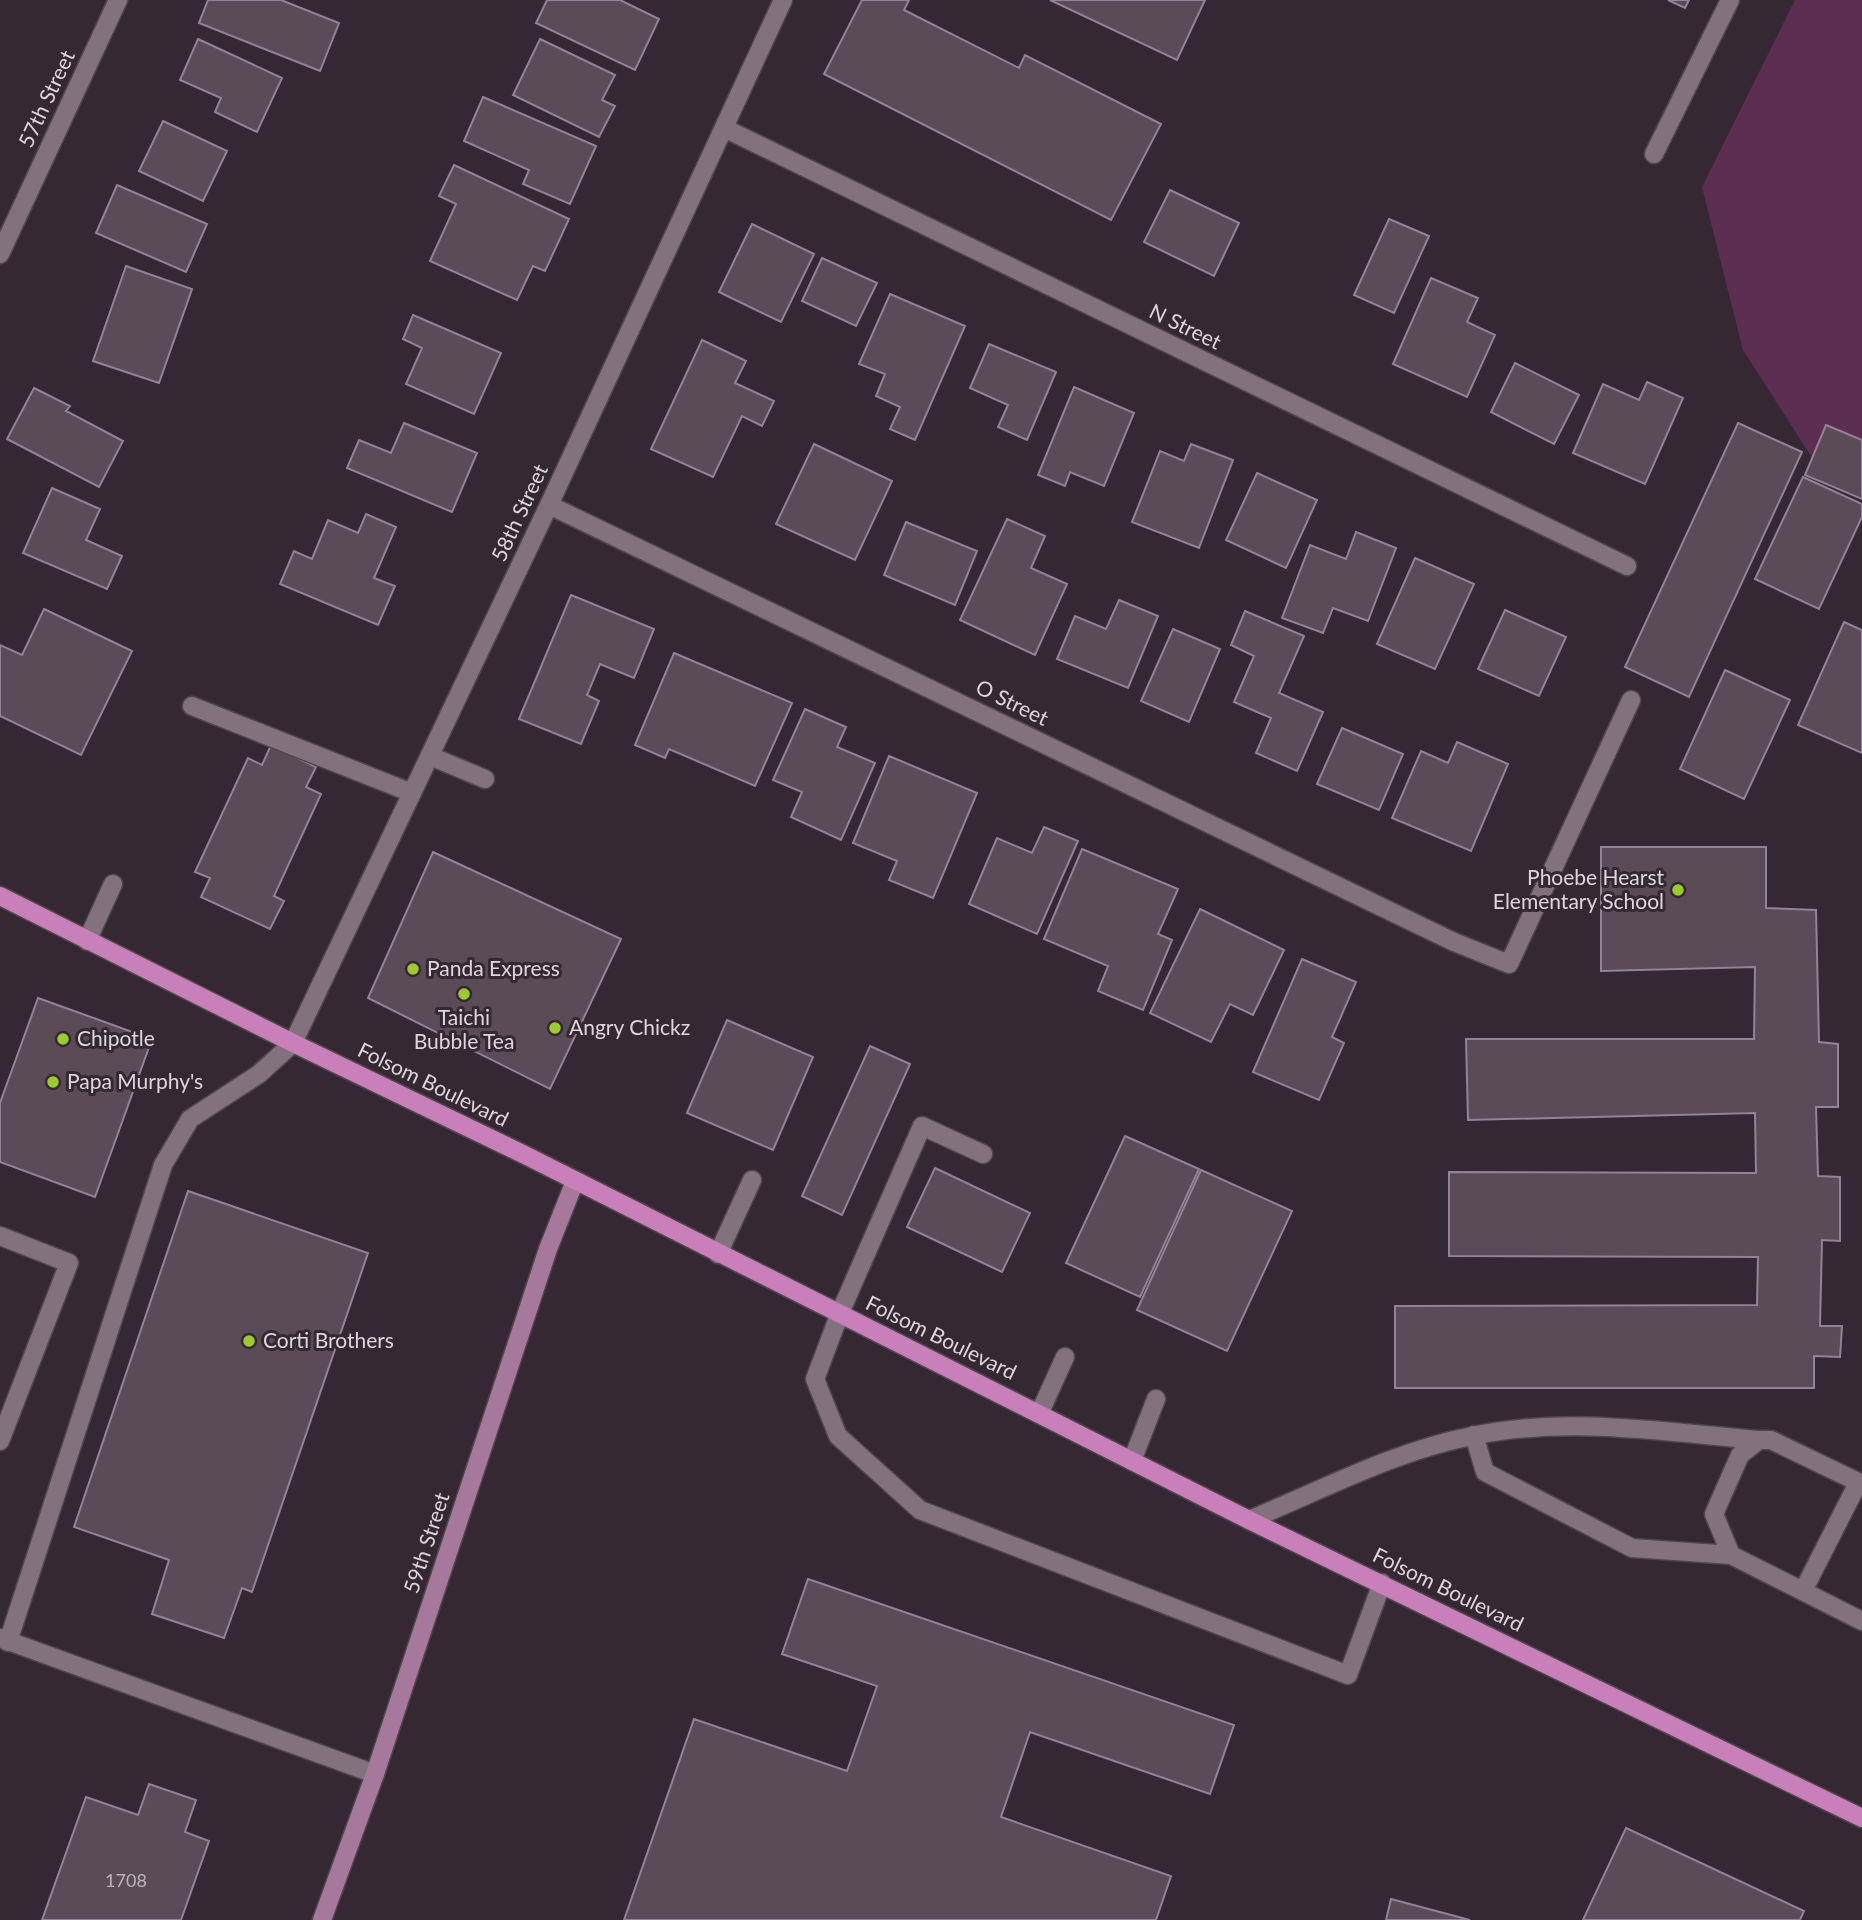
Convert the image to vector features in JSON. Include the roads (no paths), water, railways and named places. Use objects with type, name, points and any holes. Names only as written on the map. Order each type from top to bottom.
[{"type":"main road","name":"Folsom Boulevard","points":[[0,896],[1040,1412],[1249,1520],[1862,1818]]},
{"type":"street","name":"57th Street","points":[[0,254],[118,0]]},
{"type":"street","name":"58th Street","points":[[293,1043],[550,505],[783,0]]},
{"type":"street","points":[[1654,154],[1730,0]]},
{"type":"street","name":"N Street","points":[[724,128],[1627,566]]},
{"type":"street","name":"O Street","points":[[550,505],[1454,942],[1509,964],[1631,700]]},
{"type":"street","points":[[192,706],[412,793]]},
{"type":"street","points":[[430,757],[485,779]]},
{"type":"street","points":[[87,941],[113,884]]},
{"type":"street","points":[[293,1043],[259,1074],[190,1119],[163,1165],[4,1640],[375,1774]]},
{"type":"street","points":[[983,1154],[922,1126],[840,1313],[816,1379],[838,1436],[920,1510],[1348,1675],[1382,1583]]},
{"type":"street","points":[[718,1254],[752,1180]]},
{"type":"street","name":"59th Street","points":[[322,1920],[375,1774],[548,1249],[575,1181]]},
{"type":"street","points":[[0,1236],[69,1263],[0,1441]]},
{"type":"street","points":[[1040,1412],[1065,1357]]},
{"type":"street","points":[[1132,1461],[1156,1399]]},
{"type":"street","points":[[1249,1520],[1422,1449],[1474,1435],[1553,1426],[1617,1427],[1771,1440],[1860,1483],[1803,1591]]},
{"type":"street","points":[[1474,1435],[1485,1472],[1632,1548],[1731,1555],[1862,1621]]},
{"type":"street","points":[[1731,1555],[1714,1514],[1740,1455],[1759,1440]]},
{"type":"place","name":"Phoebe Hearst Elementary School","points":[[1678,890]]},
{"type":"place","name":"Panda Express","points":[[413,969]]},
{"type":"place","name":"Taichi Bubble Tea","points":[[464,994]]},
{"type":"place","name":"Angry Chickz","points":[[555,1028]]},
{"type":"place","name":"Chipotle","points":[[63,1039]]},
{"type":"place","name":"Papa Murphy's","points":[[53,1082]]},
{"type":"place","name":"Corti Brothers","points":[[249,1341]]}]
